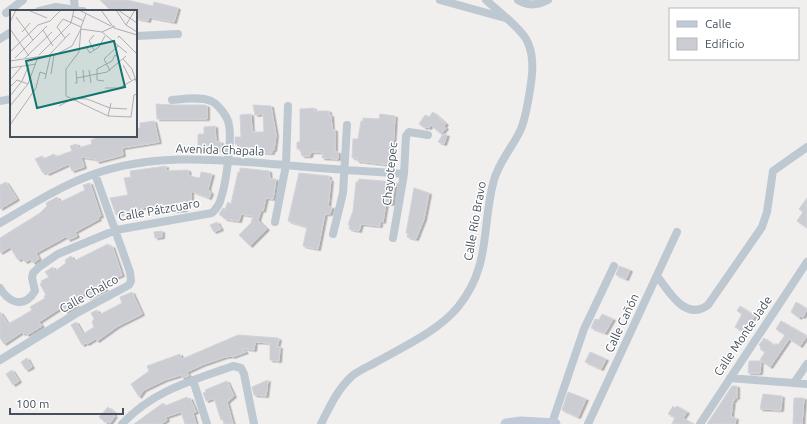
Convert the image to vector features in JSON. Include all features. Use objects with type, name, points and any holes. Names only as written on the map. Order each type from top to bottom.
[{"type":"main road","points":[[506,424],[521,422],[553,424]]},
{"type":"street","points":[[6,13],[23,0]]},
{"type":"street","points":[[74,0],[79,10]]},
{"type":"street","points":[[440,0],[507,19]]},
{"type":"street","name":"Calle Río Bravo","points":[[321,424],[335,395],[354,375],[425,334],[444,320],[457,308],[467,295],[477,272],[484,251],[494,180],[500,164],[521,129],[526,111],[533,62],[528,42],[507,19],[486,0]]},
{"type":"street","points":[[518,0],[523,4],[532,5],[548,0]]},
{"type":"street","points":[[43,10],[56,7],[79,10]]},
{"type":"street","points":[[0,39],[10,33]]},
{"type":"street","points":[[137,36],[178,34]]},
{"type":"street","points":[[0,101],[10,99]]},
{"type":"street","name":"Calle Pátzcuaro","points":[[0,288],[4,295],[14,302],[21,302],[32,297],[35,291],[32,278],[39,267],[58,254],[116,230],[212,213],[221,200],[228,160],[230,125],[224,113],[212,101],[172,100]]},
{"type":"street","points":[[274,222],[286,166],[288,106]]},
{"type":"street","points":[[333,234],[341,202],[345,170],[347,125]]},
{"type":"street","name":"Chayotepec","points":[[393,238],[404,174],[406,136],[409,132],[413,132],[428,136]]},
{"type":"street","points":[[657,276],[681,306],[689,310],[696,311],[708,306],[762,227],[767,212],[773,171],[807,147]]},
{"type":"street","name":"Avenida Chapala","points":[[0,223],[59,188],[95,174],[126,165],[154,161],[182,159],[228,160],[286,166],[404,174]]},
{"type":"street","name":"Calle Chalco","points":[[0,360],[77,313],[129,285],[131,281],[130,272],[95,174]]},
{"type":"street","name":"Calle Cañón","points":[[588,424],[677,232]]},
{"type":"street","name":"Calle Monte Jade","points":[[700,424],[807,262]]},
{"type":"street","points":[[553,424],[584,329],[614,266]]},
{"type":"street","points":[[794,383],[807,364]]},
{"type":"street","points":[[122,424],[146,401],[163,392],[234,366],[241,368],[244,374],[254,424]]},
{"type":"street","points":[[730,378],[807,384]]},
{"type":"street","points":[[193,380],[207,424]]},
{"type":"building","points":[[100,0],[127,0],[153,6],[154,2],[178,8],[174,22],[149,17],[148,21],[137,18],[137,10],[110,10]]},
{"type":"building","points":[[156,104],[205,105],[207,106],[207,119],[157,119]]},
{"type":"building","points":[[253,105],[271,106],[276,135],[274,150],[272,150],[272,153],[240,151],[240,144],[235,144],[235,137],[241,137],[240,115],[251,114],[252,132],[264,132],[263,114],[255,115]]},
{"type":"building","points":[[314,108],[314,111],[329,111],[329,115],[331,115],[332,129],[335,130],[335,152],[338,152],[338,159],[322,158],[323,152],[311,152],[310,156],[302,156],[300,149],[297,149],[297,142],[300,142],[300,109]]},
{"type":"building","points":[[433,112],[446,124],[444,126],[446,128],[441,134],[431,125],[429,128],[425,128],[419,124],[425,115],[429,117]]},
{"type":"building","points":[[380,114],[395,116],[392,165],[357,161],[357,158],[352,158],[353,139],[358,139],[361,121],[363,121],[363,118],[379,119]]},
{"type":"building","points":[[154,121],[159,142],[122,148],[123,155],[97,162],[96,159],[81,157],[84,167],[72,171],[69,164],[47,174],[46,172],[43,173],[35,159],[42,156],[43,159],[54,154],[55,157],[72,151],[70,146],[77,144],[78,148],[92,144],[91,140],[97,137],[137,137],[137,129],[140,128],[140,123]]},
{"type":"building","points":[[215,126],[216,142],[221,142],[221,150],[198,148],[198,134],[204,134],[204,127]]},
{"type":"building","points":[[443,134],[447,135],[444,144],[438,142]]},
{"type":"building","points":[[166,166],[166,171],[188,170],[189,176],[200,178],[201,172],[212,174],[208,189],[211,193],[209,198],[191,191],[191,203],[185,204],[185,210],[164,211],[164,204],[136,209],[116,215],[110,198],[128,195],[124,178],[131,177],[130,171]]},
{"type":"building","points":[[240,168],[269,171],[270,179],[276,179],[273,199],[266,198],[263,211],[261,210],[258,220],[267,229],[250,246],[239,235],[251,223],[253,216],[241,214],[239,221],[225,219],[219,214],[223,208],[225,209],[228,202],[231,204]]},
{"type":"building","points":[[299,173],[329,176],[329,179],[331,180],[328,207],[332,207],[330,214],[325,214],[318,249],[303,246],[307,227],[288,221]]},
{"type":"building","points":[[359,179],[395,182],[392,204],[386,203],[383,222],[380,221],[380,226],[361,224],[359,231],[349,229],[350,225],[348,225],[353,211],[356,182],[358,182]]},
{"type":"building","points":[[6,182],[17,199],[0,209],[0,185]]},
{"type":"building","points":[[90,183],[101,216],[98,217],[99,219],[75,232],[77,236],[68,240],[67,236],[36,253],[39,259],[33,263],[31,259],[25,262],[22,258],[18,260],[10,247],[0,253],[0,238],[40,213],[47,206],[46,203],[57,197],[60,202],[85,190],[83,185]]},
{"type":"building","points":[[414,188],[429,193],[424,219],[416,239],[407,237],[408,234],[406,233]]},
{"type":"building","points":[[807,198],[807,228],[797,221],[803,212],[799,209]]},
{"type":"building","points":[[217,222],[221,229],[214,232],[210,225]]},
{"type":"building","points":[[162,231],[162,237],[155,238],[154,232]]},
{"type":"building","points":[[108,244],[109,247],[112,246],[122,275],[103,283],[106,289],[88,298],[85,293],[74,300],[77,305],[65,312],[62,307],[39,322],[42,326],[27,335],[25,333],[23,334],[22,332],[4,344],[0,338],[0,312],[8,324],[32,310],[30,307],[45,298],[44,296],[46,295],[40,284],[42,283],[41,281],[49,277],[45,272],[53,267],[55,271],[66,263],[65,260],[71,256],[74,261]]},
{"type":"building","points":[[619,266],[630,270],[626,279],[616,275]]},
{"type":"building","points":[[132,292],[142,314],[118,326],[97,341],[95,339],[82,345],[71,325],[76,322],[83,334],[94,327],[92,322],[94,319],[91,313],[97,310],[99,315],[122,303],[120,297]]},
{"type":"building","points":[[796,302],[807,309],[803,317],[800,316],[799,318],[791,312]]},
{"type":"building","points":[[740,306],[755,316],[743,332],[735,327],[742,314],[737,311]]},
{"type":"building","points":[[602,314],[613,319],[605,333],[591,328],[595,319],[599,320]]},
{"type":"building","points":[[781,321],[807,336],[800,346],[789,339],[770,367],[760,360],[765,352],[760,349],[761,347],[759,345],[764,338],[775,346],[776,343],[778,345],[785,335],[776,329]]},
{"type":"building","points":[[238,335],[278,338],[279,340],[277,347],[280,347],[279,361],[270,360],[270,343],[255,342],[254,350],[241,348],[246,352],[202,365],[187,372],[189,376],[182,378],[181,375],[165,380],[144,390],[139,397],[131,384],[149,371],[147,366],[180,354],[182,359]]},
{"type":"building","points":[[590,352],[606,359],[601,369],[585,362]]},
{"type":"building","points":[[27,358],[32,367],[26,370],[21,362]]},
{"type":"building","points":[[749,361],[761,361],[760,373],[748,373]]},
{"type":"building","points":[[12,370],[19,381],[13,385],[6,374]]},
{"type":"building","points":[[268,380],[266,396],[254,395],[252,387]]},
{"type":"building","points":[[227,381],[234,396],[227,402],[233,424],[224,424],[223,419],[221,420],[214,398],[206,401],[203,393],[206,392],[205,390]]},
{"type":"building","points":[[732,386],[737,386],[737,398],[734,397],[735,400],[733,400],[731,417],[736,418],[735,424],[707,424]]},
{"type":"building","points":[[568,392],[586,399],[578,417],[562,410]]},
{"type":"building","points":[[763,394],[782,396],[781,410],[760,409]]},
{"type":"building","points":[[187,397],[188,399],[190,398],[196,412],[193,413],[196,424],[185,424],[181,412],[166,417],[167,420],[161,424],[134,424],[163,403],[165,406]]},
{"type":"building","points":[[794,398],[804,398],[802,424],[793,424]]},
{"type":"building","points":[[673,406],[675,408],[677,406],[687,412],[683,418],[693,424],[672,424],[675,417],[668,414]]},
{"type":"building","points":[[108,407],[115,413],[113,415],[115,416],[110,423],[106,423],[99,417]]}]
